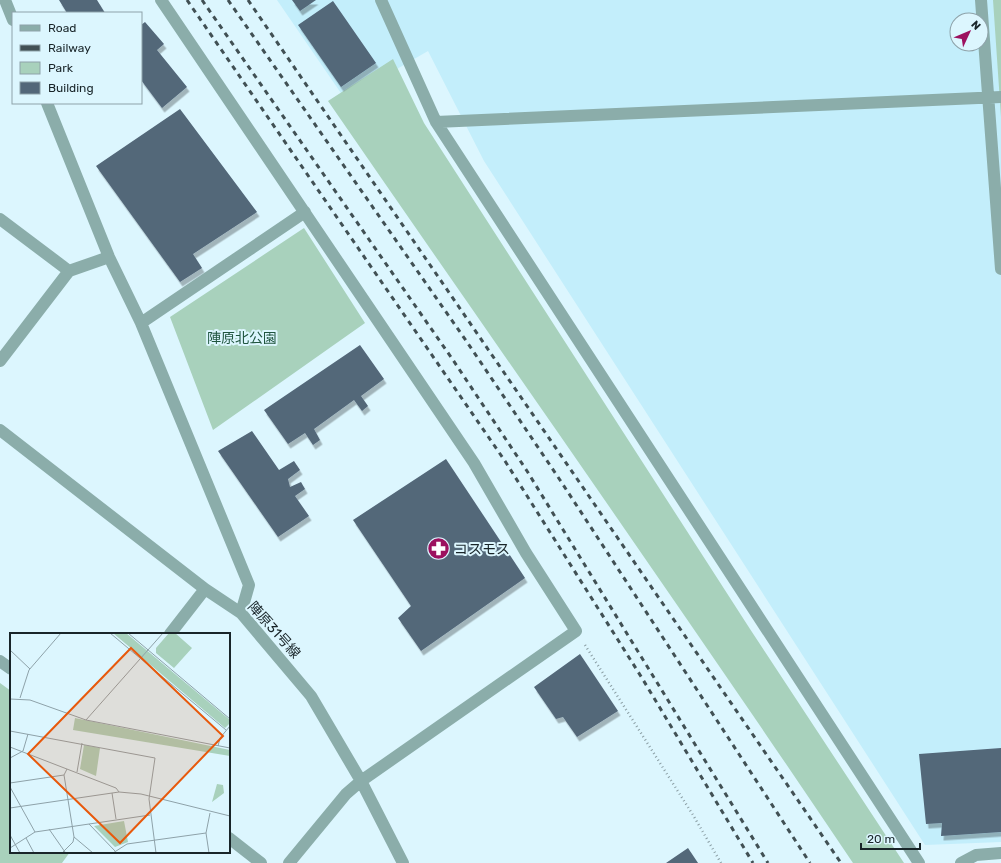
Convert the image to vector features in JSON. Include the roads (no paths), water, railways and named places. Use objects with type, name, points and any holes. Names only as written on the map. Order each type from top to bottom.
[{"type":"street","points":[[5,0],[12,18]]},
{"type":"street","points":[[161,0],[474,463],[526,553],[576,631],[361,781],[346,794],[289,863]]},
{"type":"street","points":[[381,0],[436,122],[919,863]]},
{"type":"street","points":[[982,0],[1001,269]]},
{"type":"street","points":[[436,122],[989,99],[1001,97]]},
{"type":"street","points":[[47,104],[109,257],[141,323],[249,585],[241,613]]},
{"type":"street","points":[[141,323],[305,212]]},
{"type":"street","points":[[0,219],[68,271]]},
{"type":"street","points":[[0,361],[68,271],[109,257]]},
{"type":"street","name":"陣原31号線","points":[[0,430],[205,589],[241,613],[311,696],[361,781],[403,863]]},
{"type":"street","points":[[171,633],[205,589]]},
{"type":"street","points":[[0,661],[10,668]]},
{"type":"street","points":[[230,839],[261,863]]},
{"type":"street","points":[[961,863],[976,855],[1001,853]]},
{"type":"railway","points":[[187,0],[505,461],[642,678],[753,863]]},
{"type":"railway","points":[[202,0],[453,360],[527,471],[768,863]]},
{"type":"railway","points":[[228,0],[467,342],[560,480],[810,863]]},
{"type":"railway","points":[[248,0],[841,863]]},
{"type":"place","name":"コスモス","points":[[439,549]]},
{"type":"park label","name":"陣原北公園","points":[[242,338]]}]
